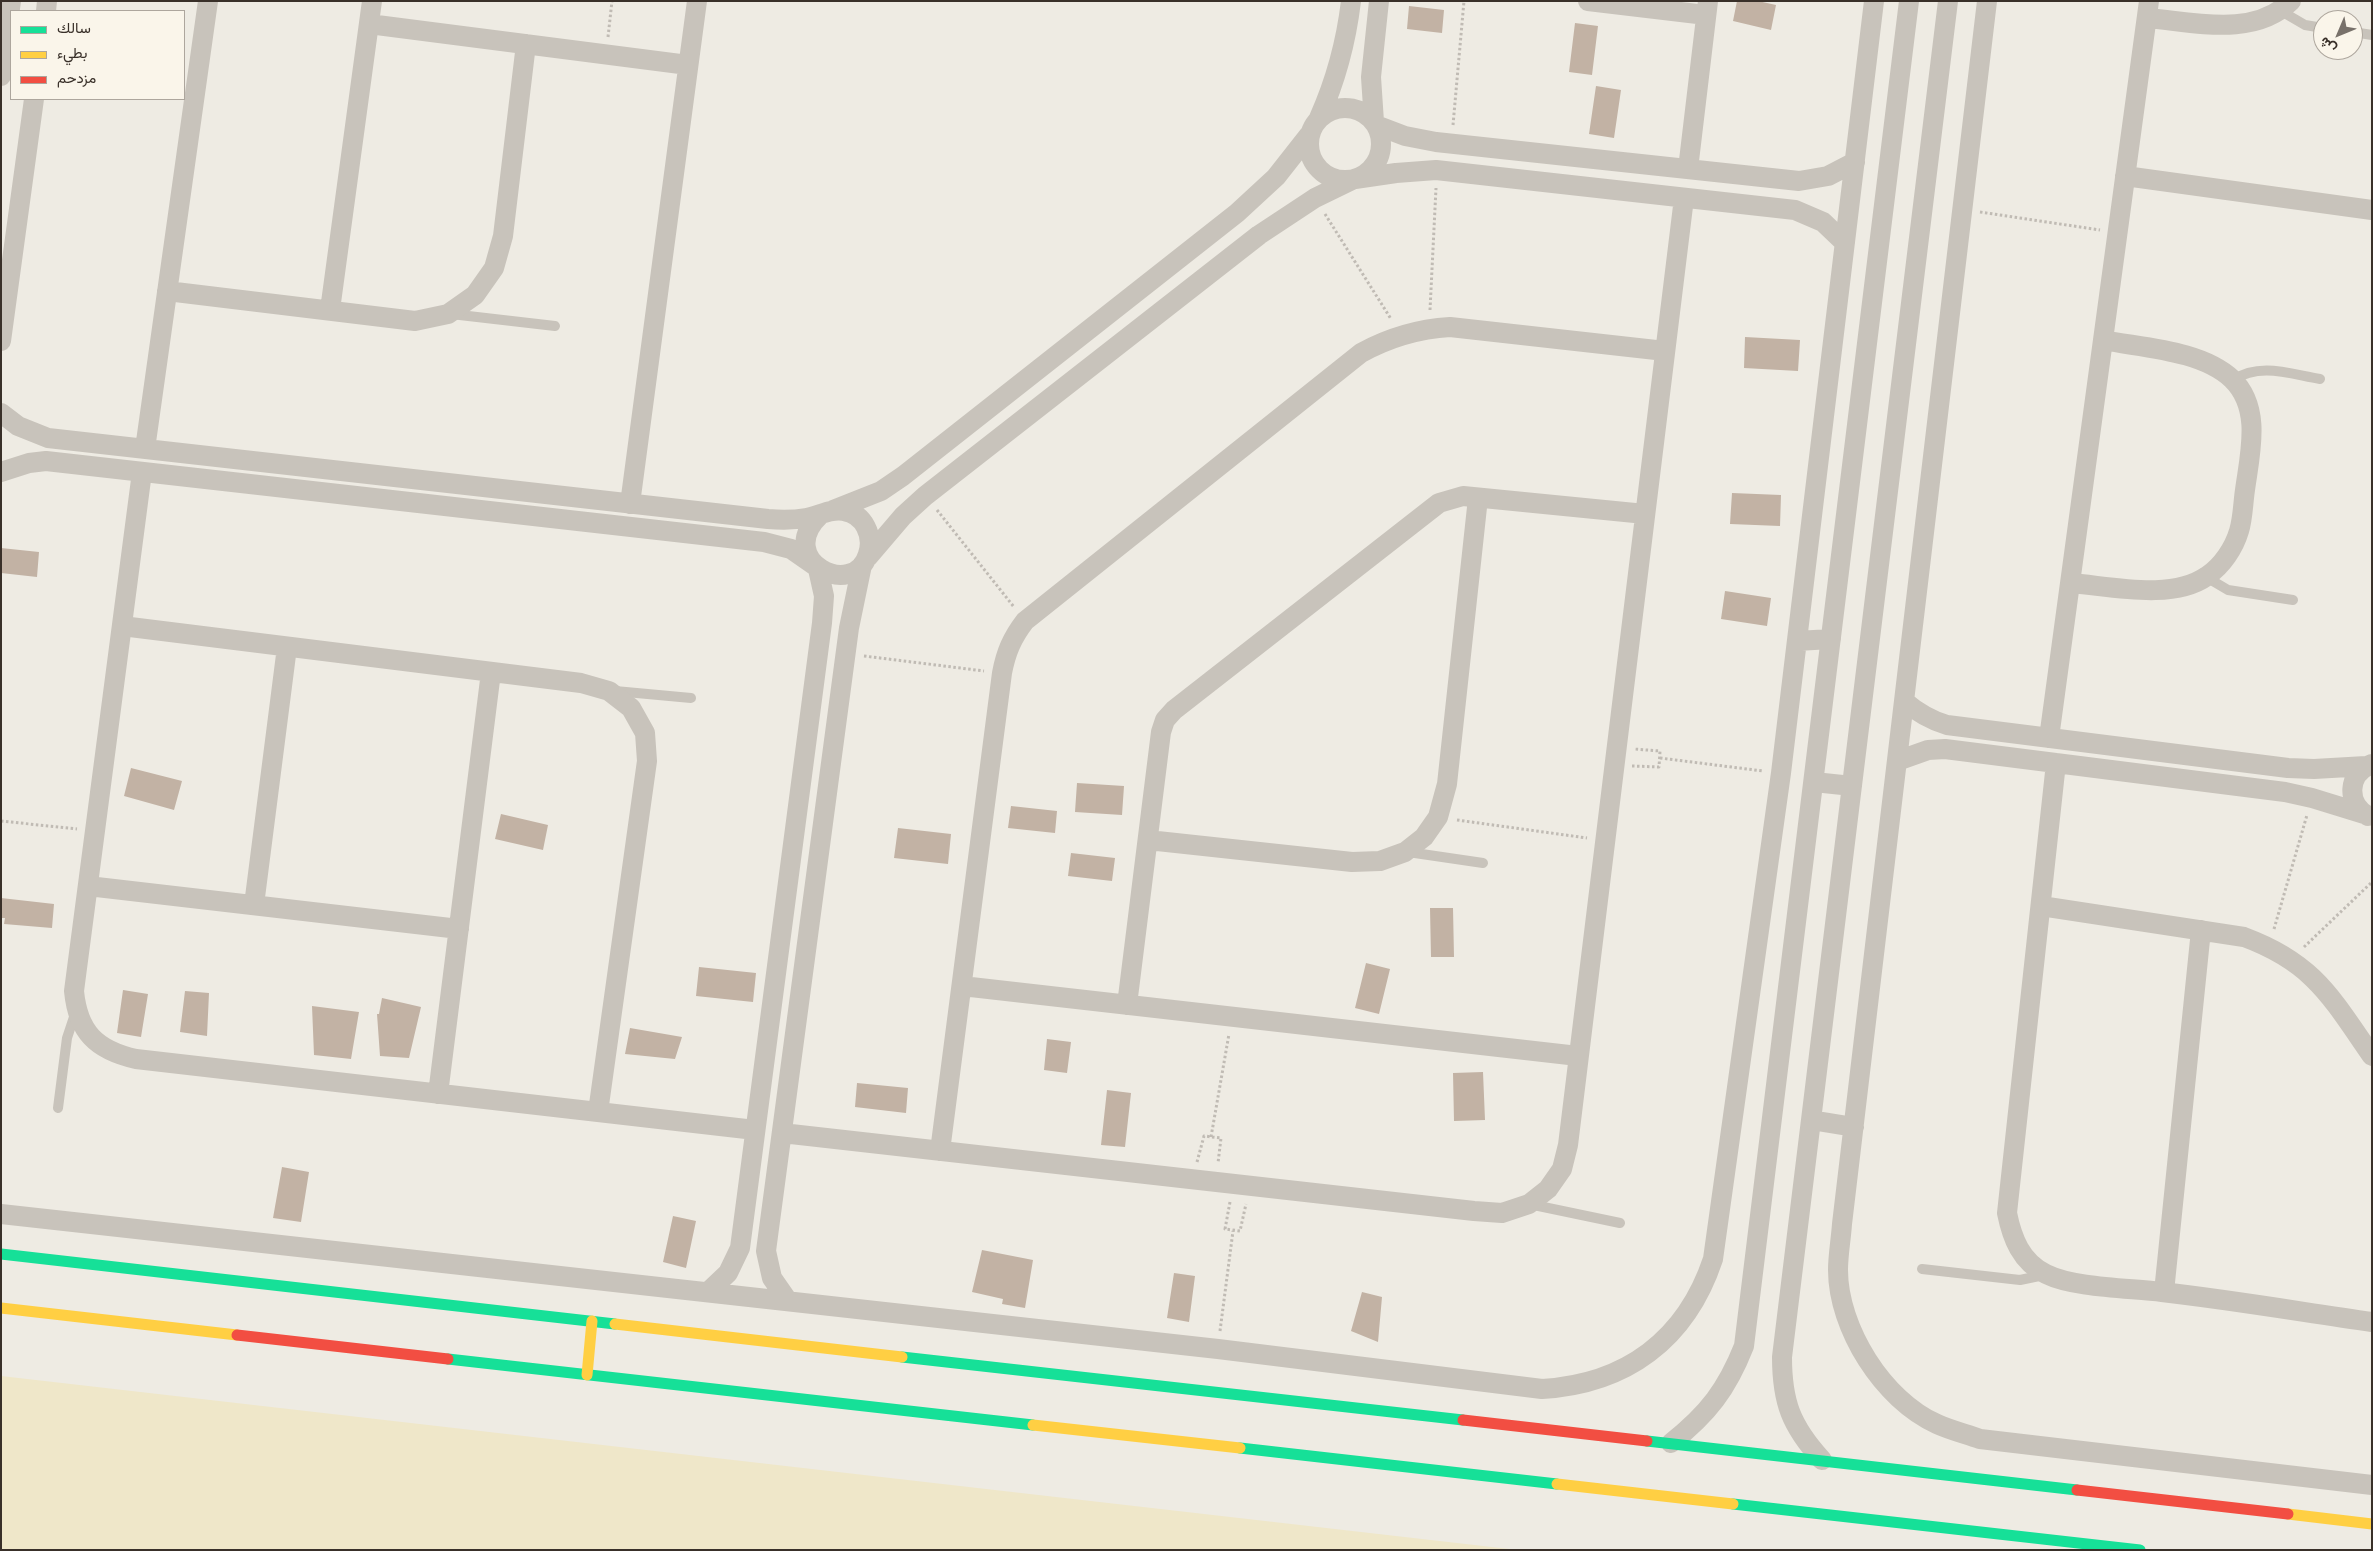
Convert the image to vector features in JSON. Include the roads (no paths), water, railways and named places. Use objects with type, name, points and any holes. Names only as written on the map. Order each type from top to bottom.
[{"type":"street","points":[[1,76],[4,35],[11,1]]},
{"type":"street","points":[[145,449],[208,1]]},
{"type":"street","points":[[330,310],[372,1]]},
{"type":"street","points":[[630,504],[697,1]]},
{"type":"street","points":[[1352,1],[1340,65],[1314,127],[1310,153],[1318,169],[1328,176],[1339,180],[1354,180],[1396,173],[1436,170],[1795,210],[1823,222],[1845,242]]},
{"type":"street","points":[[1,472],[29,463],[46,461],[764,542],[791,549],[816,567],[836,575],[854,571],[865,561],[903,516],[925,496],[1259,235],[1315,198],[1354,180],[1374,167],[1379,157],[1380,135],[1375,123],[1371,77],[1379,1]]},
{"type":"street","points":[[1588,1],[1707,8],[1688,169]]},
{"type":"street","points":[[1,1214],[1218,1349],[1542,1389],[1584,1384],[1617,1372],[1641,1358],[1673,1331],[1697,1298],[1713,1260],[1781,773],[1874,1]]},
{"type":"street","points":[[1671,1443],[1696,1424],[1716,1401],[1733,1374],[1744,1346],[1909,1]]},
{"type":"street","points":[[1822,1460],[1802,1439],[1789,1414],[1782,1386],[1782,1357],[1948,1]]},
{"type":"street","points":[[1987,1],[1838,1271],[1846,1318],[1866,1360],[1896,1396],[1935,1424],[1980,1440],[2372,1485]]},
{"type":"street","points":[[2049,738],[2148,9],[2226,25],[2255,23],[2286,6]]},
{"type":"street","points":[[369,24],[688,65]]},
{"type":"street","points":[[167,291],[416,321],[448,314],[475,295],[494,268],[503,236],[526,44]]},
{"type":"street","points":[[1,341],[34,100]]},
{"type":"street","points":[[708,1292],[728,1273],[740,1248],[822,624],[824,596],[816,567],[808,556],[806,544],[807,533],[812,523],[826,513],[881,491],[926,458],[1237,213],[1276,177],[1314,127],[1332,110],[1347,108],[1366,114],[1375,123],[1420,140],[1799,181],[1828,176],[1855,162]]},
{"type":"street","points":[[2125,176],[2372,210]]},
{"type":"street","points":[[782,1133],[1474,1211],[1502,1213],[1528,1204],[1548,1189],[1562,1169],[1568,1145],[1684,198]]},
{"type":"street","points":[[940,1151],[1002,673],[1006,654],[1013,636],[1025,621],[1361,353],[1400,334],[1430,328],[1450,327],[1665,350]]},
{"type":"street","points":[[2070,583],[2152,590],[2180,588],[2206,577],[2227,557],[2240,531],[2253,429],[2247,403],[2233,380],[2211,363],[2103,340]]},
{"type":"street","points":[[1,413],[18,426],[48,438],[768,519],[795,520],[843,510],[855,514],[864,523],[870,534],[871,546],[853,604],[845,654],[766,1251],[772,1278],[788,1301]]},
{"type":"street","points":[[142,472],[74,991],[76,1011],[85,1029],[99,1044],[116,1054],[136,1059],[755,1130]]},
{"type":"street","points":[[1127,1005],[1161,732],[1169,715],[1429,509],[1451,498],[1463,496],[1645,514]]},
{"type":"street","points":[[1148,840],[1352,862],[1380,861],[1405,852],[1424,837],[1438,817],[1447,784],[1478,498]]},
{"type":"street","points":[[122,626],[581,683],[608,691],[631,708],[645,733],[647,761],[598,1112]]},
{"type":"street","points":[[1797,641],[1831,639]]},
{"type":"street","points":[[254,905],[287,647]]},
{"type":"street","points":[[438,1094],[491,672]]},
{"type":"street","points":[[1904,701],[1917,712],[1931,720],[1947,725],[2288,768],[2340,769],[2370,763]]},
{"type":"street","points":[[1897,761],[1920,752],[1945,749],[2312,798],[2369,817]]},
{"type":"street","points":[[2056,763],[2007,1213],[2012,1238],[2026,1259],[2046,1274],[2071,1281],[2164,1292],[2372,1322]]},
{"type":"street","points":[[2369,817],[2356,806],[2352,789],[2357,774],[2370,763]]},
{"type":"street","points":[[1814,782],[1852,786]]},
{"type":"street","points":[[88,886],[459,929]]},
{"type":"street","points":[[2041,906],[2244,937],[2269,946],[2292,959],[2313,976],[2330,996],[2372,1056]]},
{"type":"street","points":[[2164,1292],[2201,930]]},
{"type":"street","points":[[962,986],[1578,1056]]},
{"type":"street","points":[[1811,1120],[1854,1127]]},
{"type":"street","points":[[1,1254],[2372,1524]]},
{"type":"street","points":[[1,1308],[2140,1550]]},
{"type":"street","points":[[587,1374],[592,1321]]},
{"type":"lane","points":[[2286,6],[2292,20],[2313,26]]},
{"type":"lane","points":[[448,314],[555,326]]},
{"type":"lane","points":[[2233,380],[2253,370],[2264,369],[2320,379]]},
{"type":"lane","points":[[2206,577],[2228,590],[2293,600]]},
{"type":"lane","points":[[608,691],[691,698]]},
{"type":"lane","points":[[1405,852],[1483,863]]},
{"type":"lane","points":[[58,1108],[67,1038],[76,1011]]},
{"type":"lane","points":[[1528,1204],[1620,1223]]},
{"type":"lane","points":[[1922,1269],[2020,1280],[2046,1274]]}]
